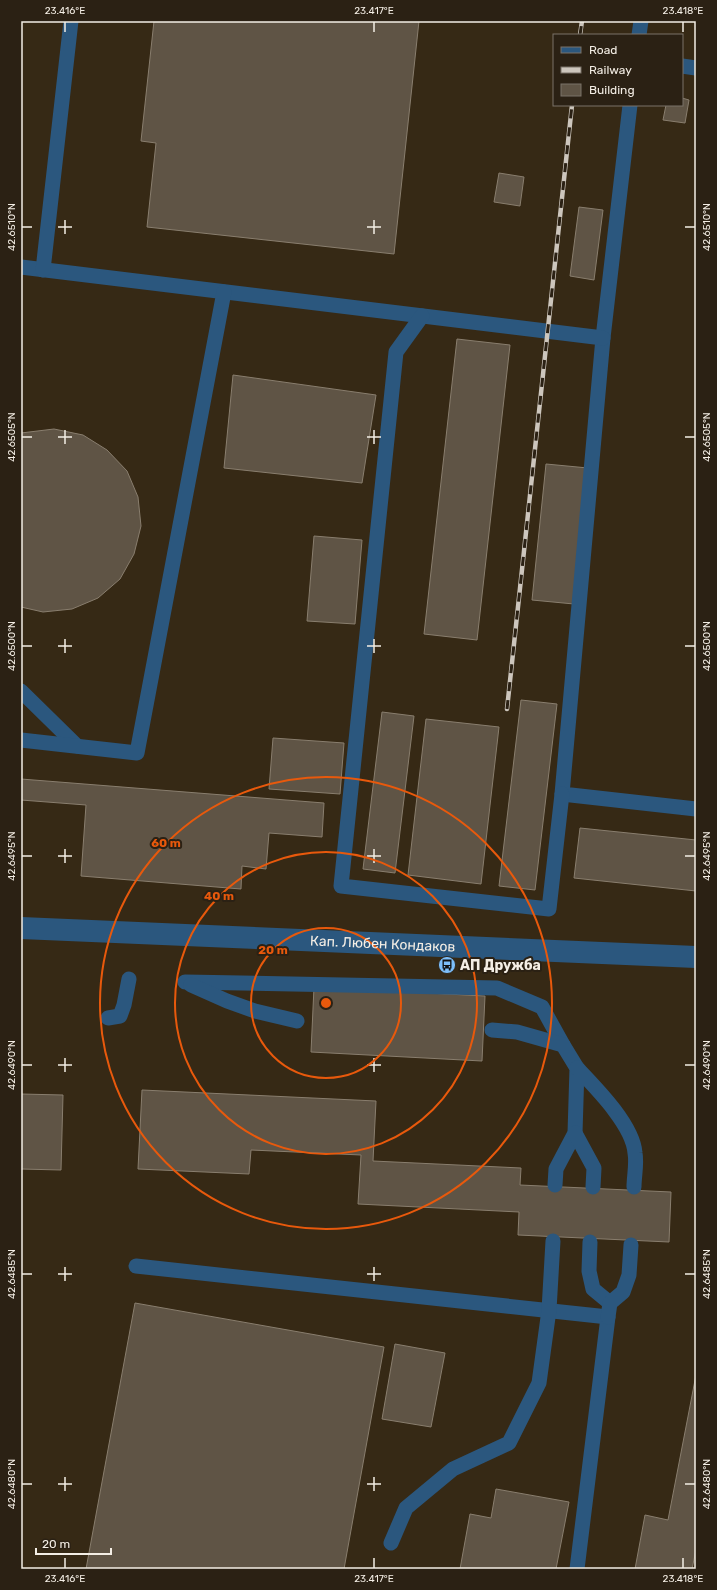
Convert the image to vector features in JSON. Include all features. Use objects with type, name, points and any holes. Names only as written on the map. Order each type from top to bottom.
[{"type":"street","name":"Кап. Любен Кондаков","points":[[21,928],[696,957]]},
{"type":"lane","points":[[43,270],[71,21]]},
{"type":"lane","points":[[639,34],[641,21]]},
{"type":"lane","points":[[683,66],[696,68]]},
{"type":"lane","points":[[422,316],[396,352],[340,886],[549,909],[562,794],[603,338],[630,106]]},
{"type":"lane","points":[[21,267],[603,338]]},
{"type":"lane","points":[[21,740],[137,753],[224,292]]},
{"type":"lane","points":[[21,691],[77,746]]},
{"type":"lane","points":[[562,794],[696,809]]},
{"type":"lane","points":[[108,1018],[120,1016],[124,1005],[129,979]]},
{"type":"lane","points":[[297,1021],[255,1011],[185,982],[497,988],[542,1007],[577,1068],[606,1100],[630,1135],[636,1153],[634,1187]]},
{"type":"lane","points":[[492,1030],[517,1032],[563,1045]]},
{"type":"lane","points":[[555,1185],[556,1169],[575,1133],[577,1068]]},
{"type":"lane","points":[[575,1133],[594,1168],[593,1187]]},
{"type":"lane","points":[[391,1543],[406,1508],[453,1469],[509,1443],[539,1383],[549,1310],[553,1240]]},
{"type":"lane","points":[[590,1242],[589,1271],[593,1289],[609,1310]]},
{"type":"lane","points":[[577,1569],[609,1310],[623,1292],[629,1275],[631,1245]]},
{"type":"lane","points":[[136,1266],[549,1310],[609,1310]]},
{"type":"shaded area","points":[[21,21],[696,21],[696,1569],[21,1569]]},
{"type":"building","points":[[154,21],[419,21],[394,254],[147,227],[156,143],[141,141]]},
{"type":"building","points":[[683,98],[689,100],[685,123],[663,120],[666,106],[683,106]]},
{"type":"building","points":[[499,173],[524,177],[520,206],[494,202]]},
{"type":"building","points":[[579,207],[603,210],[594,280],[570,276]]},
{"type":"building","points":[[457,339],[510,345],[477,640],[424,634]]},
{"type":"building","points":[[233,375],[376,395],[362,483],[224,468]]},
{"type":"building","points":[[54,429],[83,435],[107,450],[127,471],[138,497],[141,526],[134,554],[120,579],[98,598],[72,609],[43,612],[21,607],[21,433]]},
{"type":"building","points":[[546,464],[588,468],[574,604],[532,600]]},
{"type":"building","points":[[314,536],[362,540],[355,624],[307,621]]},
{"type":"building","points":[[521,700],[557,704],[535,890],[499,886]]},
{"type":"building","points":[[382,712],[414,716],[395,873],[363,869]]},
{"type":"building","points":[[426,719],[499,727],[481,884],[408,875]]},
{"type":"building","points":[[273,738],[344,743],[340,794],[269,789]]},
{"type":"building","points":[[21,779],[324,803],[322,837],[269,833],[266,869],[242,866],[241,889],[81,876],[86,805],[21,800]]},
{"type":"building","points":[[580,828],[696,840],[696,891],[574,878]]},
{"type":"building","points":[[314,987],[485,996],[482,1061],[311,1052]]},
{"type":"building","points":[[142,1090],[376,1101],[373,1161],[521,1168],[520,1185],[671,1192],[669,1242],[518,1235],[519,1212],[358,1204],[361,1155],[251,1150],[249,1174],[138,1169]]},
{"type":"building","points":[[21,1094],[63,1095],[61,1170],[21,1169]]},
{"type":"building","points":[[135,1303],[384,1347],[344,1569],[86,1569]]},
{"type":"building","points":[[395,1344],[445,1353],[431,1427],[382,1419]]},
{"type":"building","points":[[696,1375],[696,1550],[692,1569],[635,1569],[645,1515],[668,1520]]},
{"type":"building","points":[[496,1489],[569,1502],[556,1569],[460,1569],[470,1514],[491,1518]]},
{"type":"railway","points":[[580,34],[582,21]]},
{"type":"railway","points":[[507,709],[572,106]]},
{"type":"place","name":"АП Дружба","points":[[447,965]]}]
